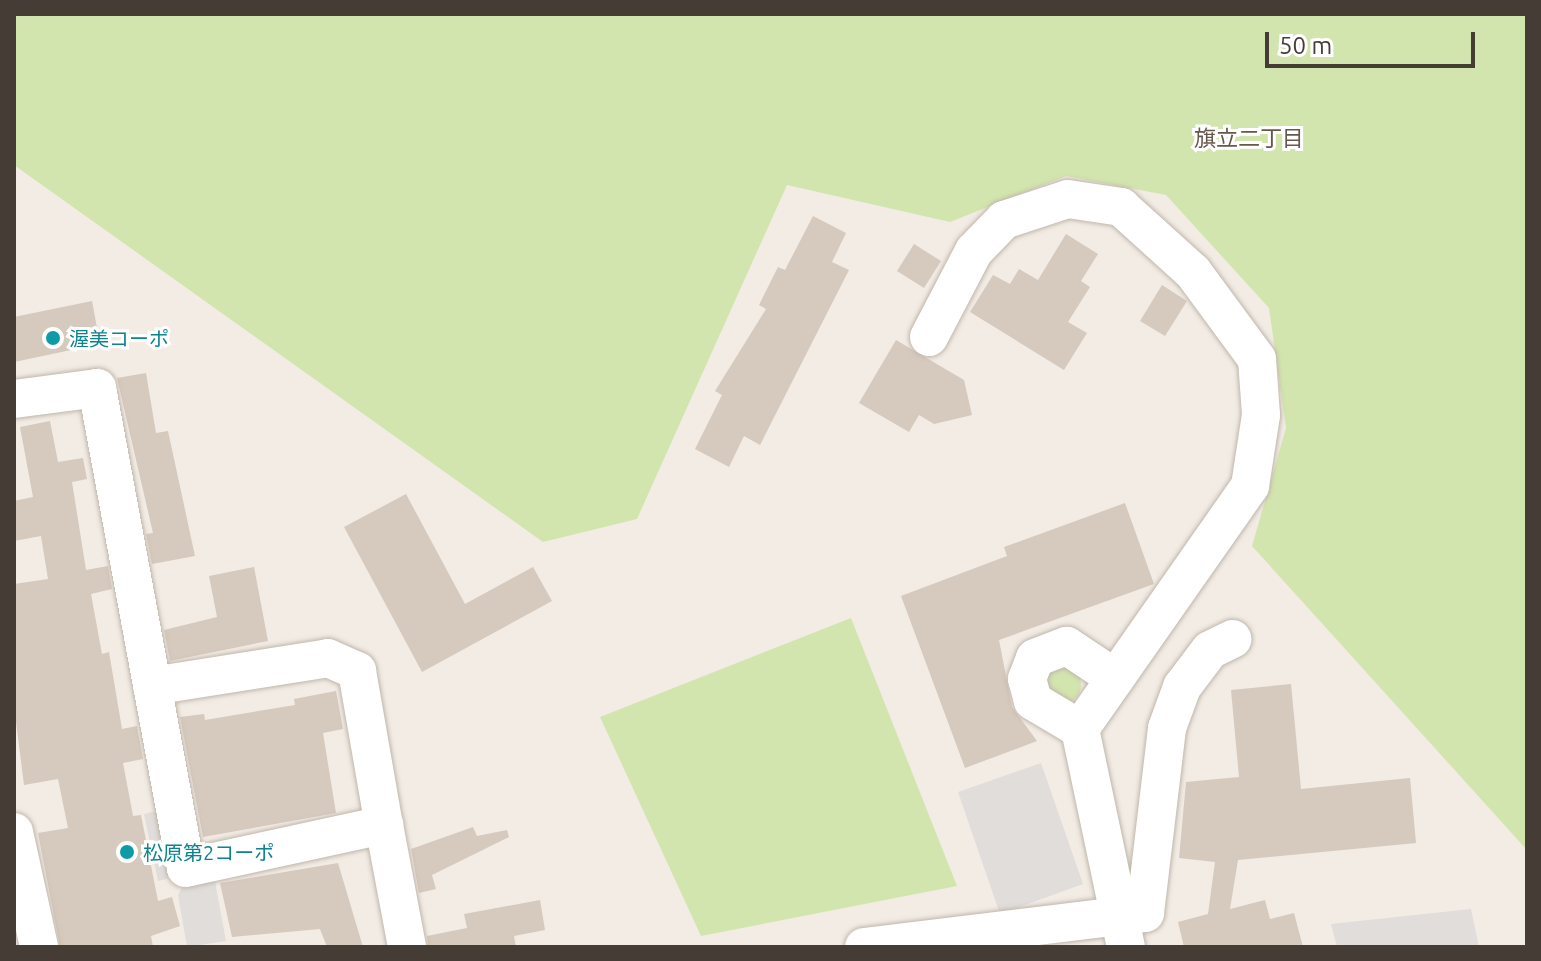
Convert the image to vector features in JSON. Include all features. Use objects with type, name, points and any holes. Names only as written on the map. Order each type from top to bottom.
[{"type":"street","points":[[929,337],[974,251],[1004,220],[1068,199],[1121,207],[1193,272],[1257,359],[1261,415],[1250,486],[1080,729],[1122,932]]},
{"type":"street","points":[[14,399],[97,388],[186,868],[384,825]]},
{"type":"street","points":[[864,947],[1122,932],[1145,913],[1167,728],[1182,687],[1210,650],[1233,639]]},
{"type":"street","points":[[1080,729],[1033,701],[1027,679],[1035,658],[1067,646],[1115,678]]},
{"type":"street","points":[[152,686],[328,658],[357,671],[407,947]]},
{"type":"street","points":[[14,832],[39,947]]},
{"type":"green space","points":[[14,14],[1527,14],[1527,850],[1252,546],[1286,428],[1269,308],[1166,195],[1066,176],[950,222],[787,185],[637,519],[543,542],[14,165]]},
{"type":"green space","points":[[851,618],[957,886],[701,936],[600,717]]},
{"type":"green space","points":[[1063,667],[1076,672],[1081,685],[1076,698],[1063,703],[1050,698],[1045,685],[1050,672]]},
{"type":"shaded area","points":[[1041,763],[1083,884],[1000,914],[958,792]]},
{"type":"shaded area","points":[[161,810],[175,877],[158,881],[144,814]]},
{"type":"shaded area","points":[[214,876],[226,941],[187,947],[178,895],[185,882]]},
{"type":"shaded area","points":[[1471,909],[1479,947],[1337,947],[1331,924]]},
{"type":"building","points":[[813,216],[846,233],[832,262],[849,270],[760,445],[744,436],[729,467],[695,449],[722,395],[715,391],[766,309],[759,305],[778,267],[785,270]]},
{"type":"building","points":[[1066,234],[1098,254],[1081,281],[1090,287],[1068,322],[1087,333],[1064,370],[970,312],[993,275],[1010,284],[1019,269],[1038,280]]},
{"type":"building","points":[[914,244],[941,261],[924,288],[897,271]]},
{"type":"building","points":[[1162,285],[1187,301],[1165,336],[1140,321]]},
{"type":"building","name":"渥美コーポ","points":[[92,301],[100,344],[14,362],[14,317]]},
{"type":"building","points":[[896,340],[964,380],[972,415],[934,424],[919,415],[909,432],[859,403]]},
{"type":"building","points":[[146,373],[156,433],[168,431],[195,556],[152,564],[146,534],[153,533],[117,378]]},
{"type":"building","points":[[50,421],[58,462],[83,458],[87,479],[72,482],[86,570],[108,566],[112,589],[91,594],[102,654],[109,652],[122,729],[137,726],[143,759],[123,763],[133,816],[141,815],[158,901],[172,897],[180,926],[151,936],[153,947],[60,947],[38,833],[68,828],[58,779],[24,785],[14,706],[14,584],[48,579],[41,536],[14,541],[14,501],[33,497],[20,427]]},
{"type":"building","points":[[406,494],[465,604],[533,567],[552,601],[422,672],[344,527]]},
{"type":"building","points":[[1125,503],[1154,584],[999,640],[1012,707],[1037,741],[965,768],[901,596],[1007,556],[1004,547]]},
{"type":"building","points":[[254,567],[268,641],[170,661],[164,630],[217,617],[209,576]]},
{"type":"building","points":[[1291,684],[1301,789],[1410,778],[1416,843],[1238,860],[1230,909],[1265,900],[1270,919],[1294,913],[1303,947],[1184,947],[1178,922],[1208,914],[1215,862],[1179,858],[1186,782],[1239,777],[1231,690]]},
{"type":"building","points":[[336,691],[343,729],[323,733],[336,813],[203,837],[180,717],[204,714],[205,720],[295,705],[294,699]]},
{"type":"building","points":[[473,827],[477,836],[507,830],[509,837],[432,875],[436,889],[419,893],[411,849]]},
{"type":"building","points":[[338,863],[363,947],[327,947],[320,929],[232,937],[220,883]]},
{"type":"building","points":[[540,900],[545,930],[514,936],[516,947],[428,947],[427,936],[467,928],[464,914]]},
{"type":"place","name":"渥美コーポ","points":[[53,338]]},
{"type":"place","name":"松原第2コーポ","points":[[127,852]]},
{"type":"district","name":"旗立二丁目","points":[[1249,138]]}]
